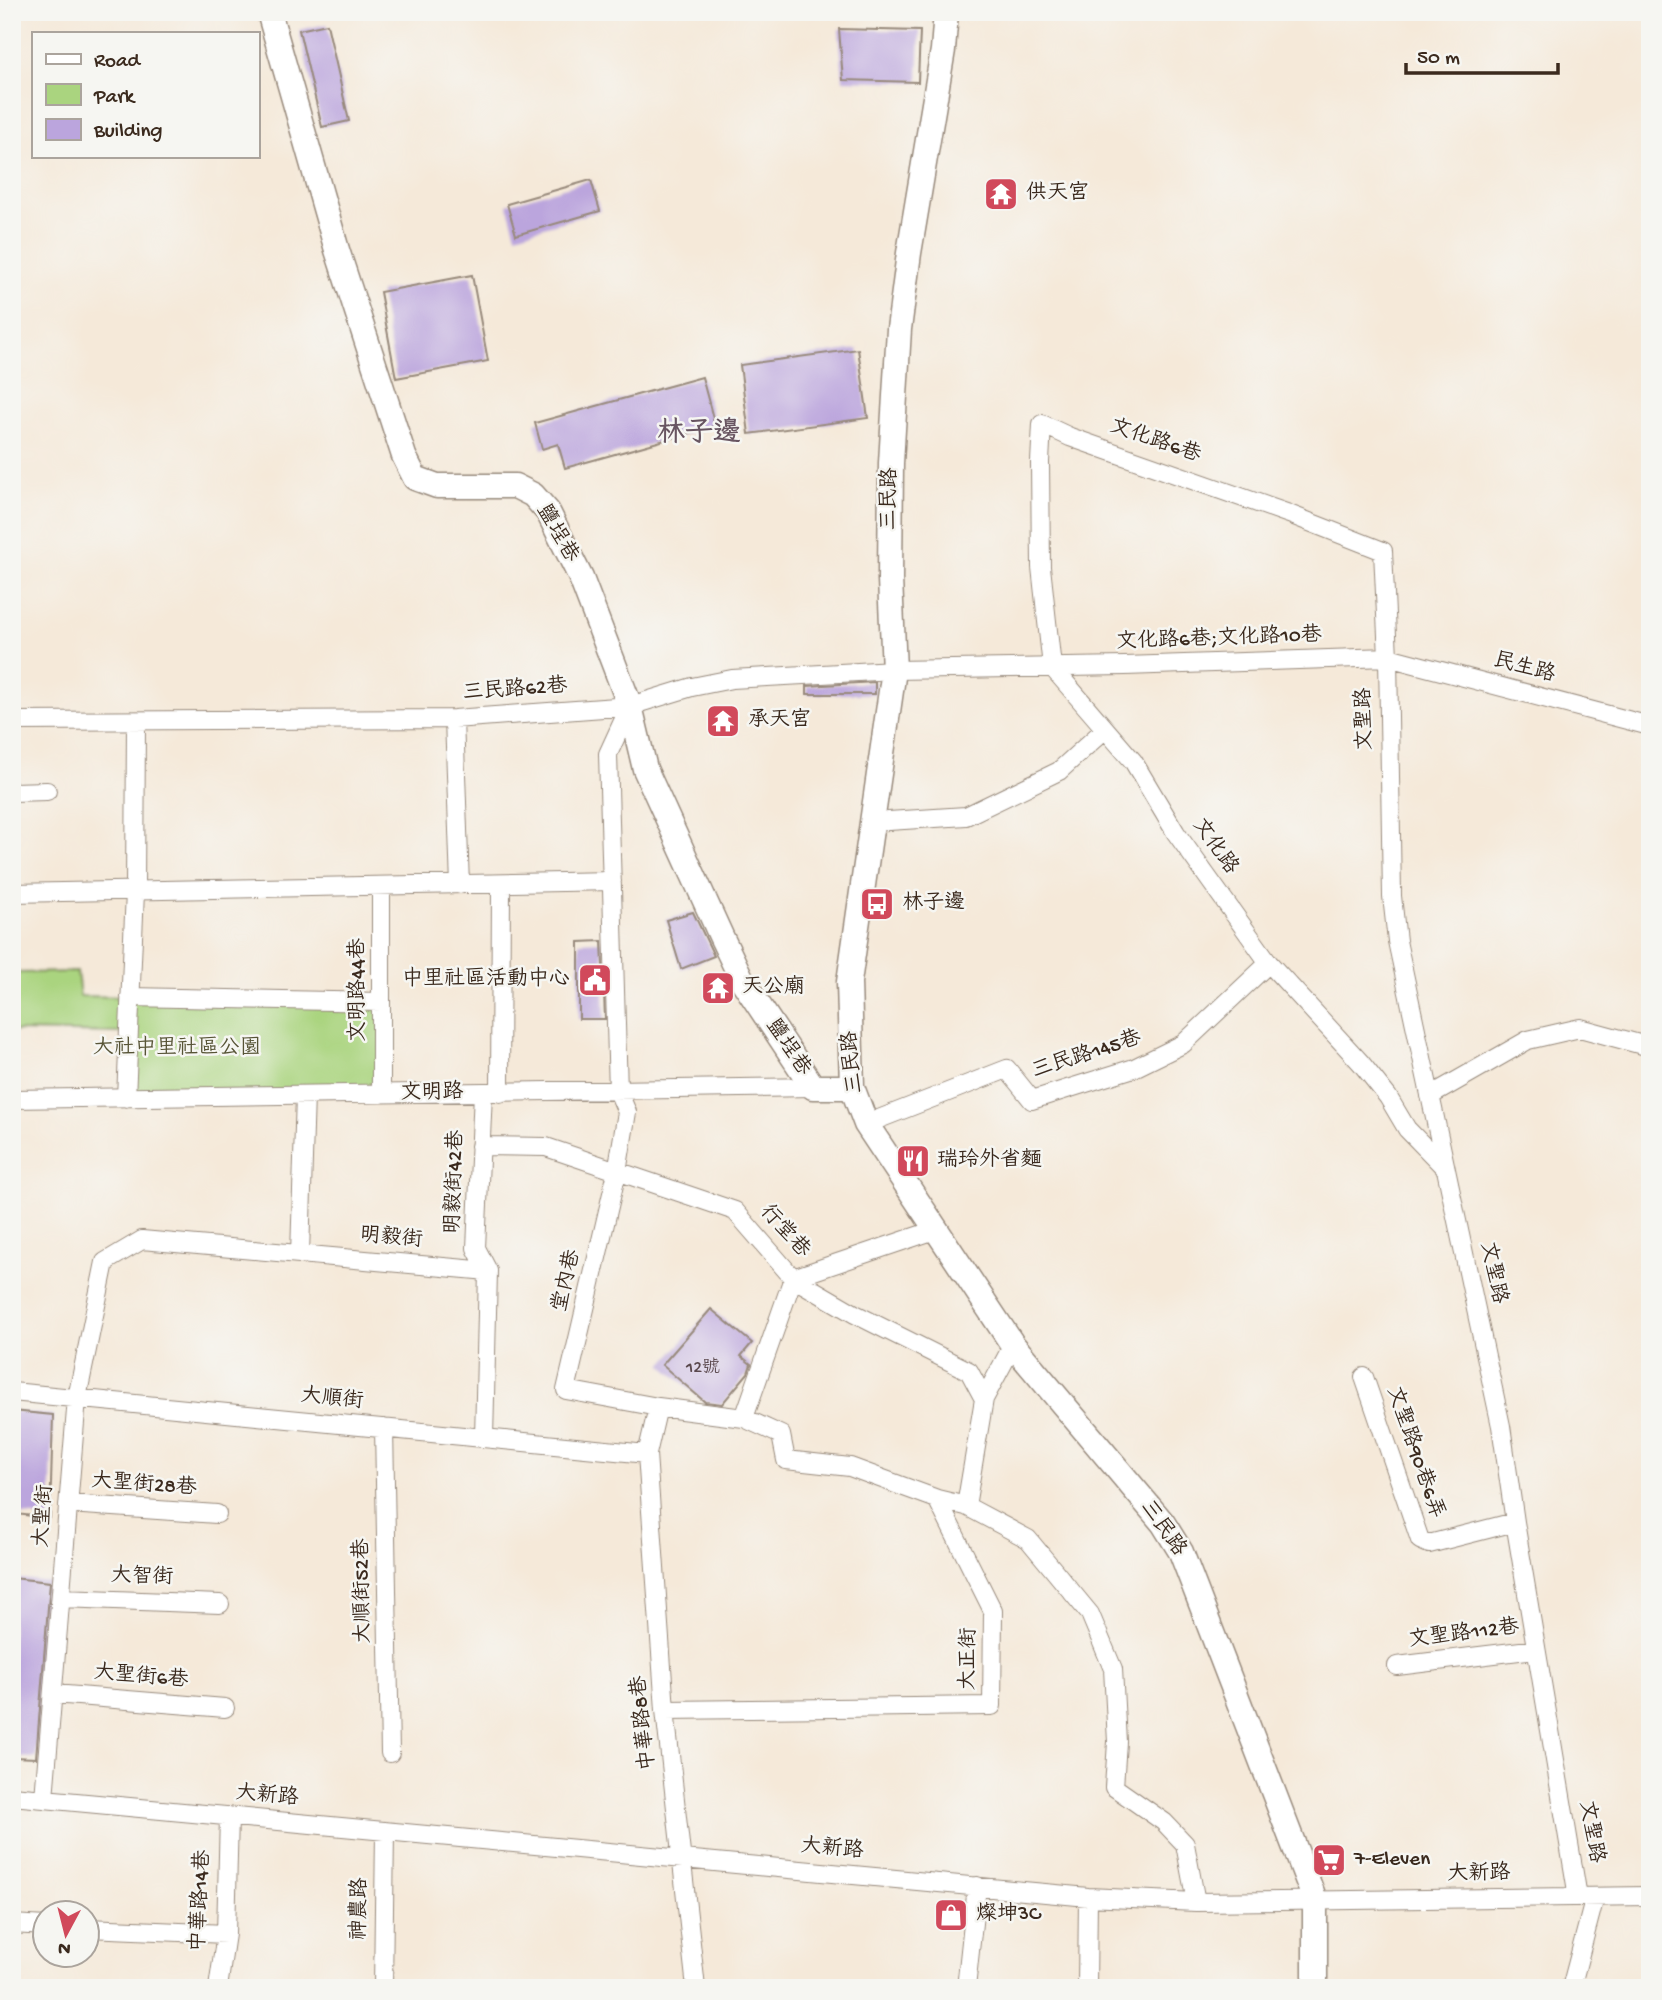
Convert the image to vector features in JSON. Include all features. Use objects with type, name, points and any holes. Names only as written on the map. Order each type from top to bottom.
[{"type":"main road","name":"鹽埕巷","points":[[269,12],[337,250],[404,456],[415,478],[437,486],[515,486],[533,495],[548,512],[581,578],[630,706],[645,768],[741,980],[813,1087]]},
{"type":"main road","name":"三民路","points":[[946,12],[943,50],[899,329],[891,463],[890,579],[894,670],[849,982],[852,1087],[866,1124],[1013,1345],[1163,1523],[1181,1552],[1315,1900],[1315,1988]]},
{"type":"main road","name":"文明路","points":[[813,1087],[852,1087]]},
{"type":"street","name":"文化路6巷","points":[[1052,667],[1041,566],[1042,424],[1070,437],[1289,514],[1383,551],[1388,657]]},
{"type":"street","name":"文化路6巷;文化路10巷","points":[[1052,667],[1388,657]]},
{"type":"street","name":"民生路","points":[[1388,657],[1650,726]]},
{"type":"street","name":"文聖路","points":[[1388,657],[1392,896],[1397,941],[1501,1426],[1536,1649],[1586,1897]]},
{"type":"street","points":[[894,670],[1052,667]]},
{"type":"street","name":"文化路","points":[[1052,667],[1133,761],[1176,833],[1269,963],[1361,1063],[1388,1097],[1407,1129],[1446,1169]]},
{"type":"street","name":"三民路62巷","points":[[12,721],[454,719],[630,706],[692,687],[732,679],[894,670]]},
{"type":"street","name":"堂內巷","points":[[630,706],[608,754],[618,1091],[627,1112],[617,1172],[565,1390],[658,1407]]},
{"type":"street","points":[[454,719],[460,885]]},
{"type":"street","points":[[126,1098],[135,892],[136,722]]},
{"type":"street","points":[[873,822],[966,816],[1059,771],[1104,730]]},
{"type":"street","points":[[12,792],[47,791]]},
{"type":"street","points":[[12,893],[612,881]]},
{"type":"street","name":"明毅街42巷","points":[[488,1270],[476,1248],[481,1146],[491,1093],[501,885]]},
{"type":"street","name":"文明路44巷","points":[[381,886],[381,1094]]},
{"type":"street","name":"三民路145巷","points":[[866,1124],[1007,1069],[1032,1100],[1133,1068],[1184,1044],[1269,963]]},
{"type":"street","points":[[130,998],[381,1002]]},
{"type":"street","points":[[1430,1096],[1528,1040],[1580,1028],[1650,1046]]},
{"type":"street","name":"文明路","points":[[12,1099],[813,1087]]},
{"type":"street","points":[[300,1254],[305,1096]]},
{"type":"street","name":"行堂巷","points":[[481,1146],[546,1147],[735,1211],[793,1278],[855,1314],[969,1371],[984,1399]]},
{"type":"street","points":[[744,1418],[793,1278],[936,1230]]},
{"type":"street","name":"明毅街","points":[[125,1250],[142,1240],[488,1270]]},
{"type":"street","name":"大聖街","points":[[44,1798],[77,1398],[105,1262],[125,1250]]},
{"type":"street","points":[[484,1438],[488,1270]]},
{"type":"street","points":[[966,1506],[984,1399],[1013,1345]]},
{"type":"street","name":"文聖路90巷6弄","points":[[1364,1377],[1420,1539],[1424,1543],[1515,1522]]},
{"type":"street","name":"大順街","points":[[12,1392],[647,1454]]},
{"type":"street","points":[[658,1407],[744,1418],[781,1435],[786,1460],[850,1467],[937,1499],[966,1506],[1028,1539],[1090,1614],[1113,1669],[1117,1742],[1114,1787],[1164,1822],[1185,1844],[1196,1902]]},
{"type":"street","name":"中華路8巷","points":[[658,1407],[647,1454],[665,1710],[696,1988]]},
{"type":"street","name":"大順街52巷","points":[[384,1428],[390,1753]]},
{"type":"street","name":"大正街","points":[[665,1710],[992,1706],[993,1611],[937,1499]]},
{"type":"street","name":"大聖街28巷","points":[[69,1504],[217,1514]]},
{"type":"street","name":"大智街","points":[[62,1598],[220,1604]]},
{"type":"street","name":"文聖路112巷","points":[[1397,1667],[1536,1649]]},
{"type":"street","name":"大聖街6巷","points":[[54,1694],[225,1708]]},
{"type":"street","name":"大新路","points":[[12,1796],[1088,1897],[1196,1902],[1650,1896]]},
{"type":"street","name":"中華路14巷","points":[[219,1988],[226,1934],[229,1816]]},
{"type":"street","name":"神農路","points":[[383,1988],[385,1831]]},
{"type":"street","points":[[966,1988],[976,1886]]},
{"type":"street","points":[[1087,1988],[1088,1897]]},
{"type":"street","points":[[1571,1988],[1586,1897]]},
{"type":"street","points":[[12,1924],[32,1925]]},
{"type":"street","points":[[102,1929],[226,1934]]},
{"type":"green space","name":"大社中里社區公園","points":[[77,972],[80,996],[381,1002],[381,1094],[126,1098],[129,1033],[12,1031],[12,973]]},
{"type":"building","points":[[327,24],[349,121],[322,127],[299,30]]},
{"type":"building","points":[[839,29],[920,31],[918,82],[843,80]]},
{"type":"building","points":[[591,180],[600,211],[516,235],[507,204]]},
{"type":"building","points":[[472,275],[488,361],[396,378],[380,292]]},
{"type":"building","points":[[858,349],[868,418],[749,434],[740,365]]},
{"type":"building","points":[[702,377],[715,426],[565,468],[558,444],[542,449],[535,423]]},
{"type":"building","points":[[875,682],[875,694],[807,694],[807,686]]},
{"type":"building","points":[[693,912],[714,956],[681,969],[666,920]]},
{"type":"building","name":"中里社區活動中心","points":[[602,941],[605,1019],[579,1019],[579,942]]},
{"type":"building","points":[[711,1309],[752,1343],[741,1356],[751,1364],[748,1373],[722,1404],[705,1402],[662,1365]]},
{"type":"building","points":[[12,1411],[53,1415],[50,1518],[16,1514],[16,1469],[12,1468]]},
{"type":"building","points":[[12,1578],[50,1582],[36,1758],[12,1757]]},
{"type":"place","name":"供天宮","points":[[1001,194]]},
{"type":"place","name":"承天宮","points":[[723,721]]},
{"type":"place","name":"林子邊","points":[[877,904]]},
{"type":"place","name":"中里社區活動中心","points":[[595,980]]},
{"type":"place","name":"天公廟","points":[[718,988]]},
{"type":"place","name":"瑞玲外省麵","points":[[913,1161]]},
{"type":"place","name":"7-Eleven","points":[[1329,1860]]},
{"type":"place","name":"燦坤3C","points":[[951,1915]]},
{"type":"district","name":"林子邊","points":[[699,434]]}]
